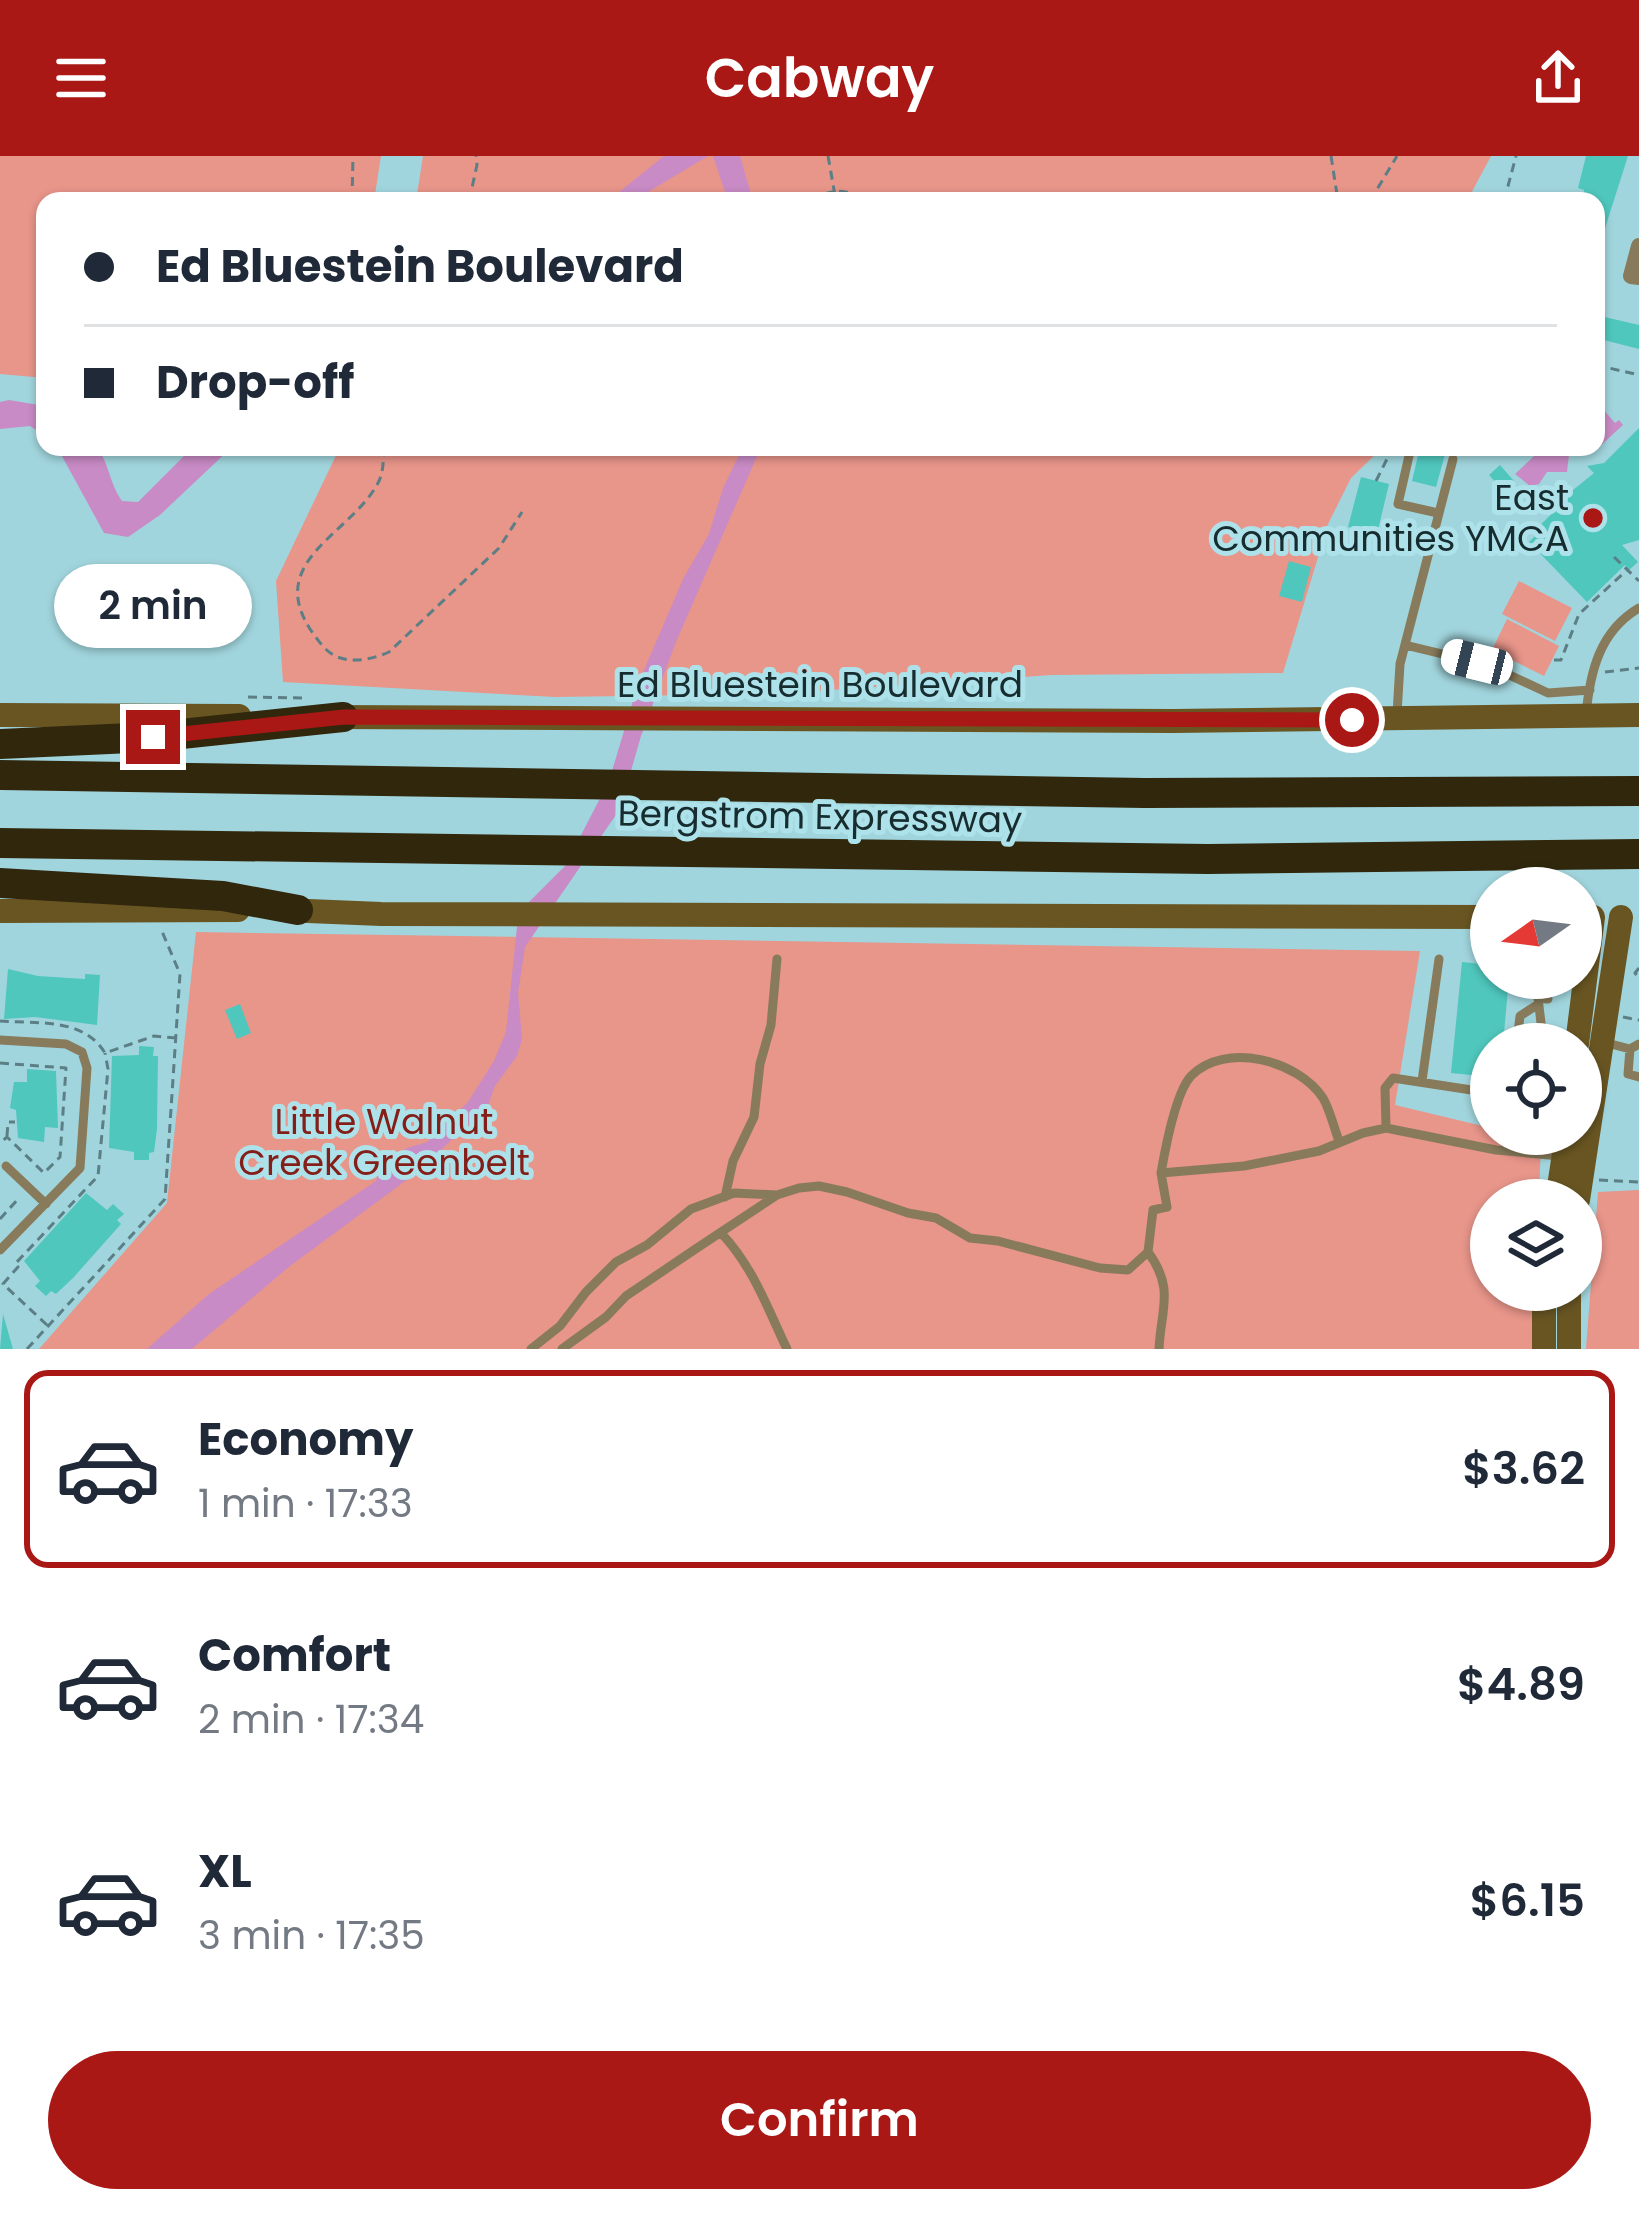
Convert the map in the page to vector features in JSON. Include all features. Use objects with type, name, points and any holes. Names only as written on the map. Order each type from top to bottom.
[{"type":"highway","points":[[0,744],[153,737],[344,717]]},
{"type":"highway","name":"Bergstrom Expressway","points":[[0,775],[1144,794],[1639,791]]},
{"type":"highway","points":[[1502,793],[1549,778],[1639,775]]},
{"type":"highway","name":"Bergstrom Expressway","points":[[0,843],[1208,859],[1639,854]]},
{"type":"highway","points":[[0,883],[223,896],[298,910]]},
{"type":"main road","name":"Ed Bluestein Boulevard","points":[[0,715],[1396,719],[1639,715]]},
{"type":"main road","points":[[0,911],[1470,916]]},
{"type":"main road","points":[[1595,1023],[1630,917]]},
{"type":"main road","points":[[1544,1311],[1544,1349]]},
{"type":"main road","points":[[1569,1311],[1569,1349]]},
{"type":"street","points":[[1635,277],[1639,246]]},
{"type":"lane","points":[[1409,456],[1398,504],[1438,512]]},
{"type":"lane","points":[[1396,719],[1405,645],[1453,459]]},
{"type":"lane","points":[[1586,716],[1599,648],[1607,633],[1639,608]]},
{"type":"lane","points":[[1405,645],[1488,665],[1548,692],[1590,690]]},
{"type":"lane","points":[[725,1197],[733,1161],[754,1117],[777,959]]},
{"type":"lane","points":[[1422,1081],[1439,959]]},
{"type":"lane","points":[[1519,1023],[1520,1016],[1542,1002],[1542,1023]]},
{"type":"lane","points":[[1602,1034],[1634,1047],[1628,1074],[1639,1077]]},
{"type":"lane","points":[[0,1040],[66,1044],[86,1059],[82,1161],[76,1173],[0,1250]]},
{"type":"lane","points":[[531,1349],[560,1326],[616,1262],[647,1245],[691,1209],[746,1191],[777,1195],[819,1186],[936,1218],[970,1238],[1128,1270],[1148,1252],[1153,1210],[1167,1208],[1161,1173],[1168,1130],[1189,1078],[1216,1059],[1233,1055],[1303,1076],[1324,1099],[1339,1142]]},
{"type":"lane","points":[[1386,1128],[1387,1082],[1400,1078],[1470,1089]]},
{"type":"lane","points":[[1161,1173],[1244,1166],[1319,1151],[1386,1128],[1470,1145]]},
{"type":"lane","points":[[6,1166],[46,1204]]},
{"type":"lane","points":[[562,1349],[626,1296],[777,1195]]},
{"type":"lane","points":[[722,1234],[758,1286],[787,1349]]},
{"type":"lane","points":[[1148,1252],[1161,1270],[1167,1300],[1160,1349]]},
{"type":"path","points":[[352,192],[353,156]]},
{"type":"path","points":[[471,192],[476,156]]},
{"type":"path","points":[[828,156],[834,190]]},
{"type":"path","points":[[1331,156],[1337,192]]},
{"type":"path","points":[[1375,192],[1397,156]]},
{"type":"path","points":[[1506,192],[1516,156]]},
{"type":"path","points":[[830,192],[850,192]]},
{"type":"path","points":[[1605,367],[1639,375]]},
{"type":"path","points":[[383,456],[374,490],[300,570],[298,603],[320,644],[336,656],[373,659],[389,652],[499,548],[522,512]]},
{"type":"path","points":[[1376,481],[1388,456]]},
{"type":"path","points":[[1614,557],[1639,580]]},
{"type":"path","points":[[1554,660],[1561,660],[1579,614],[1626,571]]},
{"type":"path","points":[[1595,672],[1639,668],[1639,677]]},
{"type":"path","points":[[242,697],[310,698]]},
{"type":"path","points":[[27,1349],[165,1199],[180,974],[161,928]]},
{"type":"path","points":[[1639,968],[1635,973],[1639,979]]},
{"type":"path","points":[[1602,1028],[1639,1020]]},
{"type":"path","points":[[0,1021],[77,1027],[105,1053],[154,1036],[176,1038]]},
{"type":"path","points":[[0,1064],[66,1068],[60,1157],[35,1182]]},
{"type":"path","points":[[0,1144],[7,1137],[8,1122],[15,1122]]},
{"type":"path","points":[[7,1137],[44,1173]]},
{"type":"path","points":[[1570,1155],[1609,1183],[1639,1182]]},
{"type":"path","points":[[0,1219],[20,1197],[29,1206]]},
{"type":"path","points":[[40,1220],[50,1228]]},
{"type":"green space","points":[[0,156],[381,156],[375,192],[36,192],[36,377],[0,374]]},
{"type":"green space","points":[[423,156],[1491,156],[1472,192],[417,192]]},
{"type":"green space","points":[[336,456],[1374,456],[1351,478],[1328,524],[1283,673],[1051,675],[771,694],[555,697],[283,682],[276,581]]},
{"type":"green space","points":[[1519,581],[1572,608],[1555,641],[1502,614]]},
{"type":"green space","points":[[1507,619],[1559,646],[1544,676],[1492,650]]},
{"type":"green space","name":"Little Walnut Creek Greenbelt","points":[[196,932],[1420,951],[1395,1105],[1470,1123],[1470,1155],[1540,1155],[1540,1179],[1470,1179],[1470,1311],[1534,1311],[1533,1349],[39,1349],[167,1203]]},
{"type":"green space","points":[[1639,1190],[1639,1349],[1586,1349],[1589,1311],[1602,1311],[1602,1192]]},
{"type":"shaded area","points":[[664,156],[708,156],[648,192],[619,192]]},
{"type":"shaded area","points":[[713,156],[740,156],[750,192],[725,192]]},
{"type":"shaded area","points":[[0,402],[36,404],[36,430],[30,426],[0,429]]},
{"type":"shaded area","points":[[1605,411],[1623,425],[1605,442]]},
{"type":"shaded area","points":[[62,456],[103,456],[122,501],[138,502],[184,456],[222,456],[160,515],[128,537],[104,533]]},
{"type":"shaded area","points":[[739,456],[757,456],[676,642],[620,809],[525,947],[518,993],[522,1039],[487,1108],[412,1176],[290,1266],[192,1349],[147,1349],[209,1294],[376,1181],[381,1166],[407,1148],[427,1142],[468,1102],[506,1032],[517,927],[528,903],[565,866],[609,781],[638,684],[684,577],[709,534]]},
{"type":"shaded area","points":[[1534,456],[1569,456],[1567,472],[1547,472],[1539,484],[1530,486],[1515,474]]},
{"type":"building","points":[[1586,156],[1628,156],[1605,228],[1605,192],[1578,188]]},
{"type":"building","points":[[1605,317],[1639,325],[1639,349],[1605,340]]},
{"type":"building","name":"East Communities YMCA","points":[[1639,428],[1639,540],[1622,545],[1638,562],[1629,570],[1625,565],[1587,602],[1529,542],[1562,499],[1594,473],[1587,466],[1604,463]]},
{"type":"building","points":[[1418,456],[1445,456],[1436,487],[1412,481]]},
{"type":"building","points":[[1500,465],[1514,481],[1503,491],[1489,475]]},
{"type":"building","points":[[1361,477],[1389,484],[1377,534],[1348,527]]},
{"type":"building","points":[[1289,561],[1311,567],[1302,602],[1279,596]]},
{"type":"building","points":[[1462,962],[1470,963],[1470,999],[1507,999],[1505,1023],[1470,1023],[1470,1075],[1451,1073]]},
{"type":"building","points":[[8,969],[38,976],[85,979],[85,974],[100,975],[97,1025],[35,1017],[4,1019]]},
{"type":"building","points":[[240,1004],[251,1033],[237,1039],[225,1010]]},
{"type":"building","points":[[139,1046],[154,1047],[153,1056],[158,1056],[157,1129],[149,1160],[134,1160],[134,1152],[109,1148],[112,1056],[139,1055]]},
{"type":"building","points":[[27,1069],[56,1071],[58,1128],[45,1127],[44,1142],[18,1138],[16,1110],[10,1108],[14,1082],[27,1082]]},
{"type":"building","points":[[86,1193],[107,1210],[113,1204],[124,1214],[117,1220],[121,1224],[73,1278],[56,1294],[51,1291],[46,1296],[35,1286],[40,1281],[24,1261]]},
{"type":"building","points":[[3,1314],[13,1349],[0,1349]]},
{"type":"place","name":"East Communities YMCA","points":[[1593,518]]},
{"type":"route","points":[[153,737],[344,717],[1352,720]]}]
